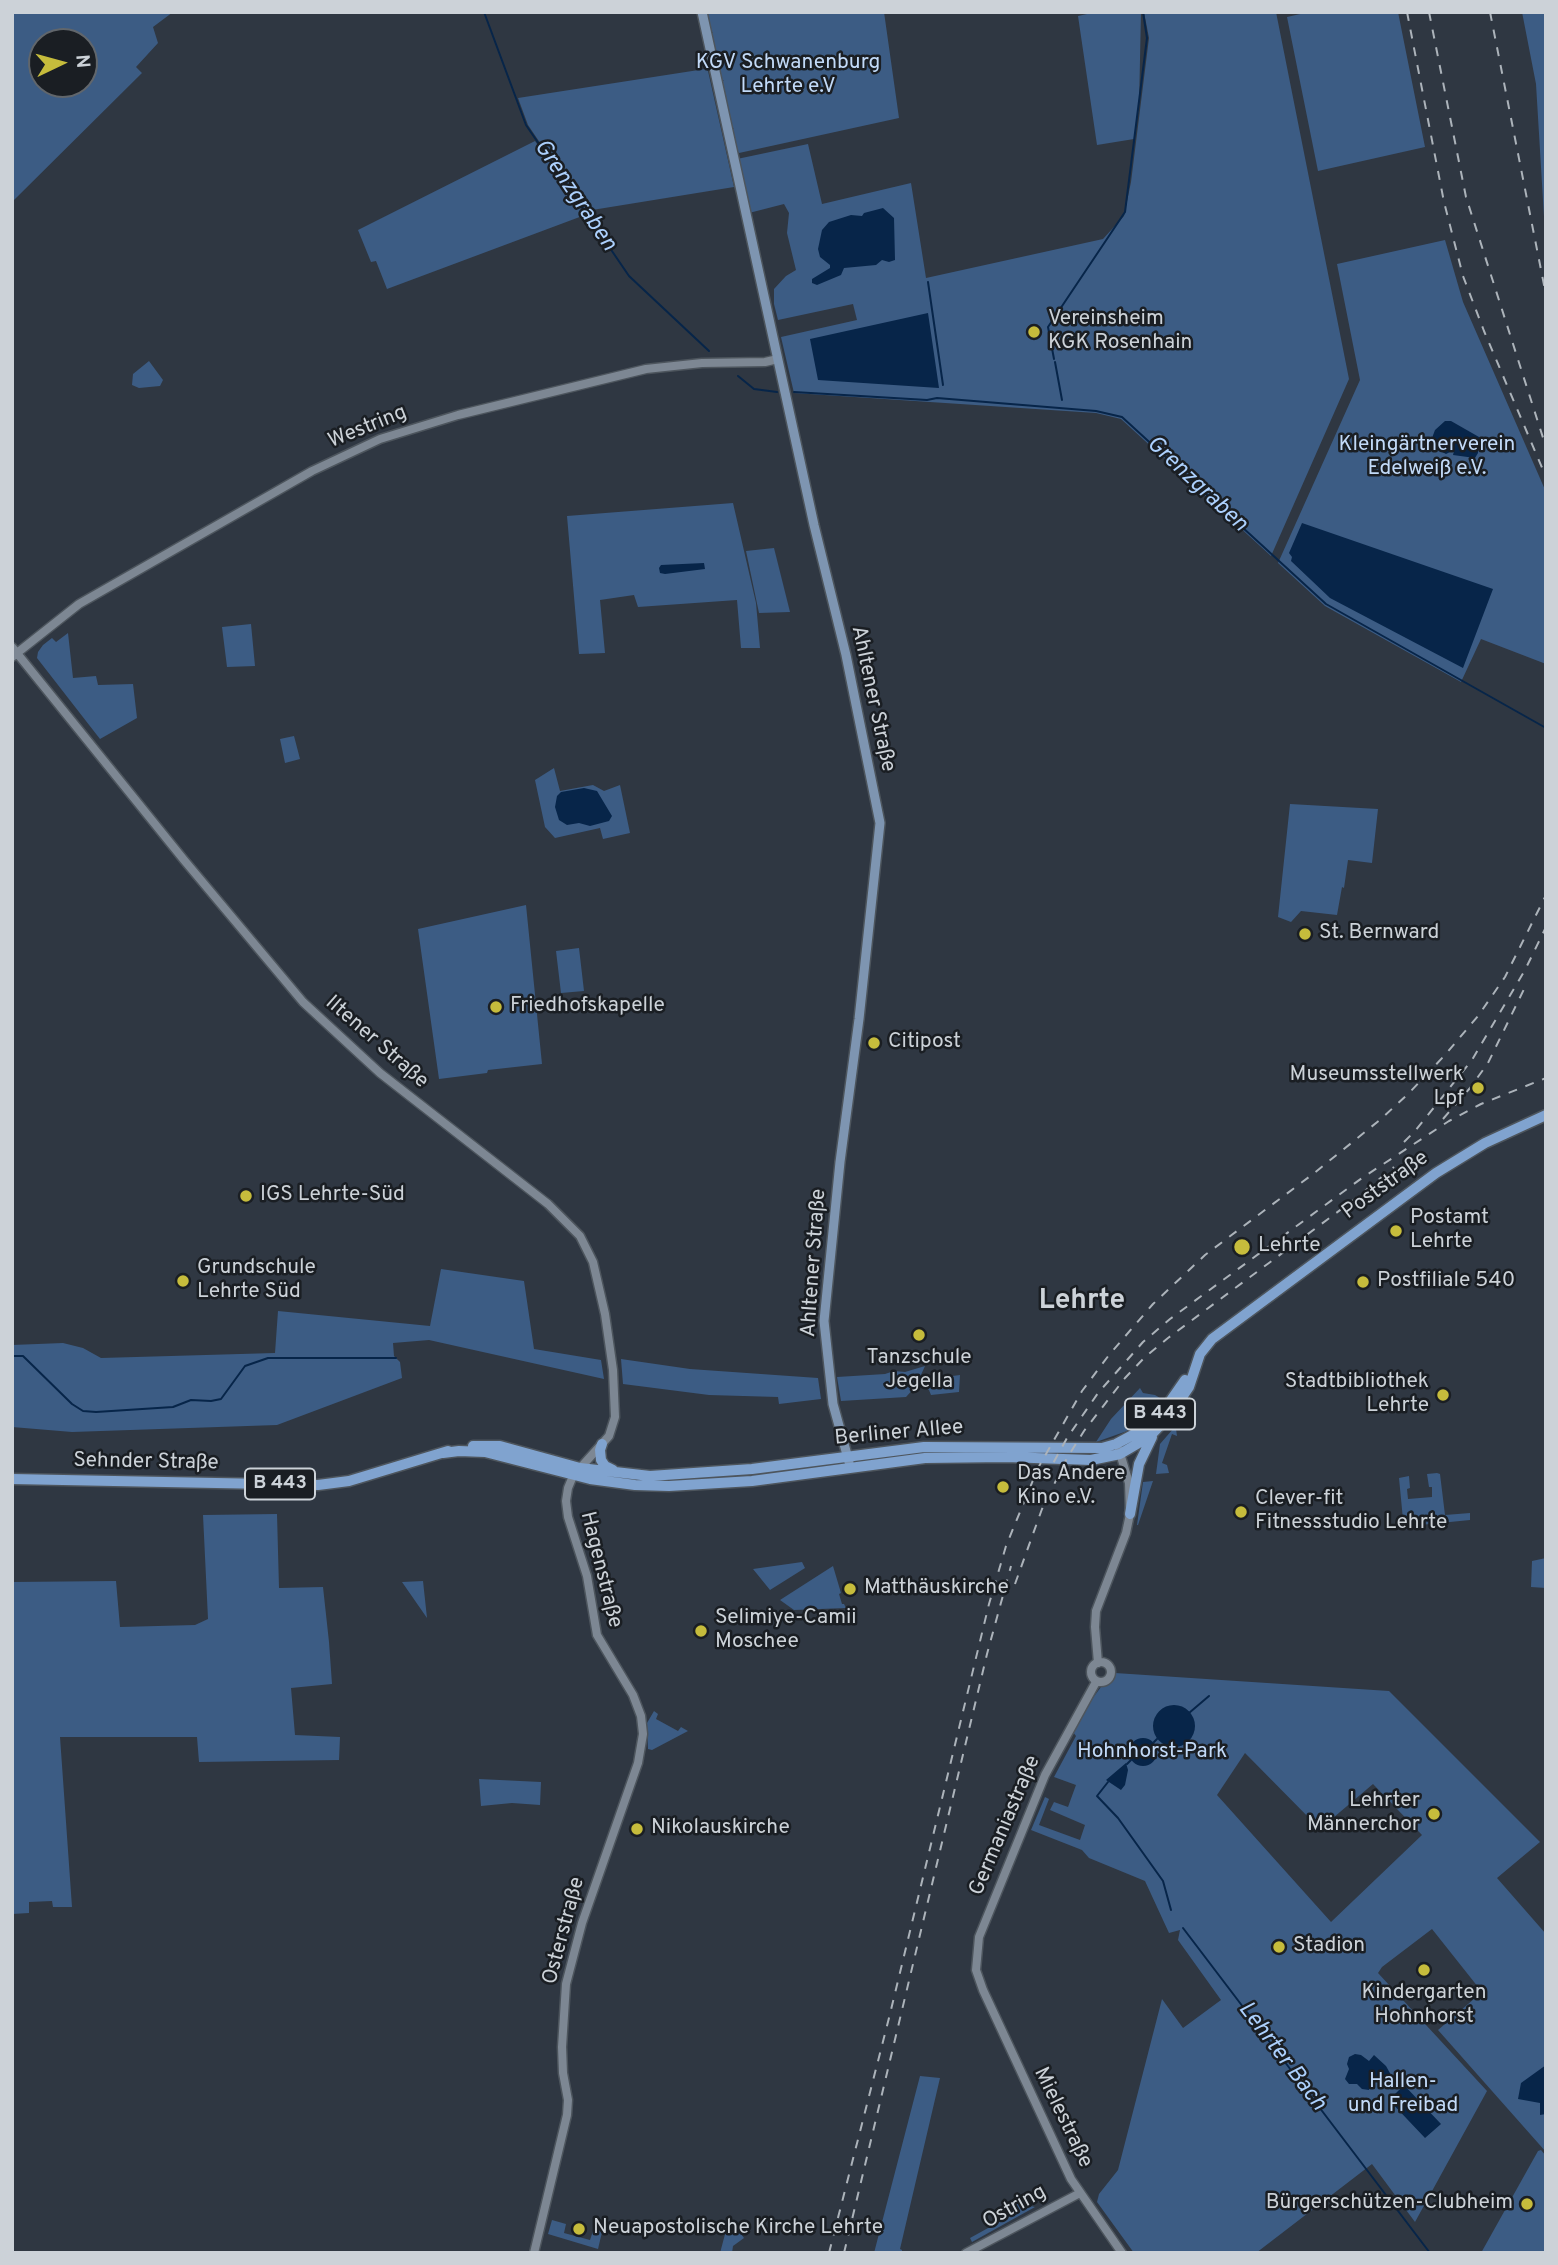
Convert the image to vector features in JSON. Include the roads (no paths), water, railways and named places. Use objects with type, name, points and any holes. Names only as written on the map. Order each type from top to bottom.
[{"type":"main road","name":"Ahltener Straße","points":[[702,12],[846,655],[880,823],[825,1310],[833,1404],[849,1461]]},
{"type":"main road","name":"Poststraße","points":[[1118,1449],[1139,1444],[1157,1431],[1189,1387],[1200,1354],[1212,1339],[1295,1275],[1467,1153],[1503,1133],[1546,1115]]},
{"type":"main road","name":"Berliner Allee","points":[[577,1472],[674,1475],[849,1461],[955,1457],[1080,1460],[1118,1449],[1149,1424],[1193,1372]]},
{"type":"main road","points":[[1130,1514],[1139,1464],[1157,1431]]},
{"type":"main road","points":[[603,1444],[600,1457],[603,1464],[627,1475]]},
{"type":"main road","name":"Sehnder Straße","points":[[12,1479],[318,1485],[349,1481],[443,1453],[459,1451],[485,1452],[577,1472]]},
{"type":"main road","name":"Berliner Allee","points":[[577,1472],[611,1483],[681,1486],[752,1480],[849,1461]]},
{"type":"street","name":"Westring","points":[[14,653],[90,598],[300,477],[380,439],[458,415],[646,369],[778,359]]},
{"type":"street","name":"Iltener Straße","points":[[14,653],[303,1002],[366,1061],[548,1204],[580,1236],[593,1262],[602,1294],[613,1370],[615,1418],[603,1444],[577,1472]]},
{"type":"street","points":[[1098,1663],[1096,1611],[1126,1533],[1130,1514],[1130,1490],[1118,1449]]},
{"type":"street","name":"Hagenstraße","points":[[577,1472],[566,1495],[568,1517],[587,1576],[596,1630],[638,1707]]},
{"type":"street","points":[[1098,1663],[1108,1665],[1111,1674],[1104,1682],[1096,1682],[1090,1672],[1098,1663]]},
{"type":"street","name":"Germaniastraße","points":[[983,1990],[976,1970],[979,1937],[1046,1772],[1096,1682]]},
{"type":"street","name":"Osterstraße","points":[[534,2253],[567,2115],[568,2099],[562,2047],[566,1984],[582,1923],[638,1763],[643,1734],[638,1707]]},
{"type":"street","name":"Mielestraße","points":[[983,1990],[1071,2179],[1122,2253]]},
{"type":"street","name":"Ostring","points":[[966,2253],[1080,2193]]},
{"type":"waterway","name":"Grenzgraben","points":[[484,12],[526,125],[629,276],[709,351]]},
{"type":"waterway","points":[[1054,359],[1048,327],[1125,212],[1147,38],[1143,12]]},
{"type":"waterway","points":[[928,282],[943,385]]},
{"type":"waterway","points":[[1055,362],[1062,400]]},
{"type":"waterway","name":"Grenzgraben","points":[[738,376],[754,389],[777,392]]},
{"type":"waterway","name":"Grenzgraben","points":[[794,392],[927,400],[937,398],[1096,411],[1122,417],[1326,604],[1546,728]]},
{"type":"waterway","name":"Lehrter Bach","points":[[12,1356],[23,1356],[72,1404],[83,1411],[96,1412],[173,1407],[191,1400],[221,1399],[245,1366],[268,1358],[396,1358]]},
{"type":"waterway","points":[[1189,1713],[1209,1696]]},
{"type":"waterway","points":[[1154,1742],[1157,1739]]},
{"type":"waterway","points":[[1127,1764],[1131,1760]]},
{"type":"waterway","name":"Lehrter Bach","points":[[1108,1782],[1097,1796],[1118,1818],[1163,1881],[1171,1910]]},
{"type":"waterway","name":"Lehrter Bach","points":[[1183,1928],[1430,2253]]},
{"type":"railway","points":[[1407,12],[1444,202],[1463,276],[1546,477]]},
{"type":"railway","points":[[1429,12],[1466,197],[1546,447]]},
{"type":"railway","points":[[1490,12],[1546,295]]},
{"type":"railway","points":[[829,2253],[989,1604],[1006,1546],[1038,1468],[1082,1391],[1153,1304],[1205,1255],[1381,1119],[1445,1055],[1478,1016],[1505,977],[1546,895]]},
{"type":"railway","points":[[1404,1142],[1472,1060],[1525,970],[1546,927]]},
{"type":"railway","points":[[1443,1119],[1488,1063],[1527,983]]},
{"type":"railway","points":[[1045,1478],[1067,1438],[1098,1393],[1143,1342],[1170,1319],[1362,1178],[1449,1121],[1481,1104],[1546,1078]]},
{"type":"railway","points":[[1015,1584],[1042,1509],[1067,1458],[1125,1378],[1168,1338],[1394,1167]]},
{"type":"railway","points":[[844,2253],[987,1654],[1011,1566]]},
{"type":"place","name":"Vereinsheim KGK Rosenhain","points":[[1034,332]]},
{"type":"place","name":"St. Bernward","points":[[1305,934]]},
{"type":"place","name":"Friedhofskapelle","points":[[496,1007]]},
{"type":"place","name":"Citipost","points":[[874,1043]]},
{"type":"place","name":"Museumsstellwerk Lpf","points":[[1478,1088]]},
{"type":"place","name":"IGS Lehrte-Süd","points":[[246,1196]]},
{"type":"place","name":"Postamt Lehrte","points":[[1396,1231]]},
{"type":"place","name":"Lehrte","points":[[1242,1247]]},
{"type":"place","name":"Grundschule Lehrte Süd","points":[[183,1281]]},
{"type":"place","name":"Postfiliale 540","points":[[1363,1282]]},
{"type":"place","name":"Tanzschule Jegella","points":[[919,1335]]},
{"type":"place","name":"Stadtbibliothek Lehrte","points":[[1443,1395]]},
{"type":"place","name":"Das Andere Kino e.V.","points":[[1003,1487]]},
{"type":"place","name":"Clever-fit Fitnessstudio Lehrte","points":[[1241,1512]]},
{"type":"place","name":"Matthäuskirche","points":[[850,1589]]},
{"type":"place","name":"Selimiye-Camii Moschee","points":[[701,1631]]},
{"type":"place","name":"Lehrter Männerchor","points":[[1434,1814]]},
{"type":"place","name":"Nikolauskirche","points":[[637,1829]]},
{"type":"place","name":"Stadion","points":[[1279,1947]]},
{"type":"place","name":"Kindergarten Hohnhorst","points":[[1424,1970]]},
{"type":"place","name":"Bürgerschützen-Clubheim","points":[[1527,2204]]},
{"type":"place","name":"Neuapostolische Kirche Lehrte","points":[[579,2229]]},
{"type":"district","name":"Lehrte","points":[[1082,1302]]},
{"type":"park label","name":"KGV Schwanenburg Lehrte e.V","points":[[788,76]]},
{"type":"park label","name":"Kleingärtnerverein Edelweiß e.V.","points":[[1427,458]]},
{"type":"park label","name":"Hohnhorst-Park","points":[[1152,1753]]},
{"type":"park label","name":"Hallen- und Freibad","points":[[1403,2095]]}]
